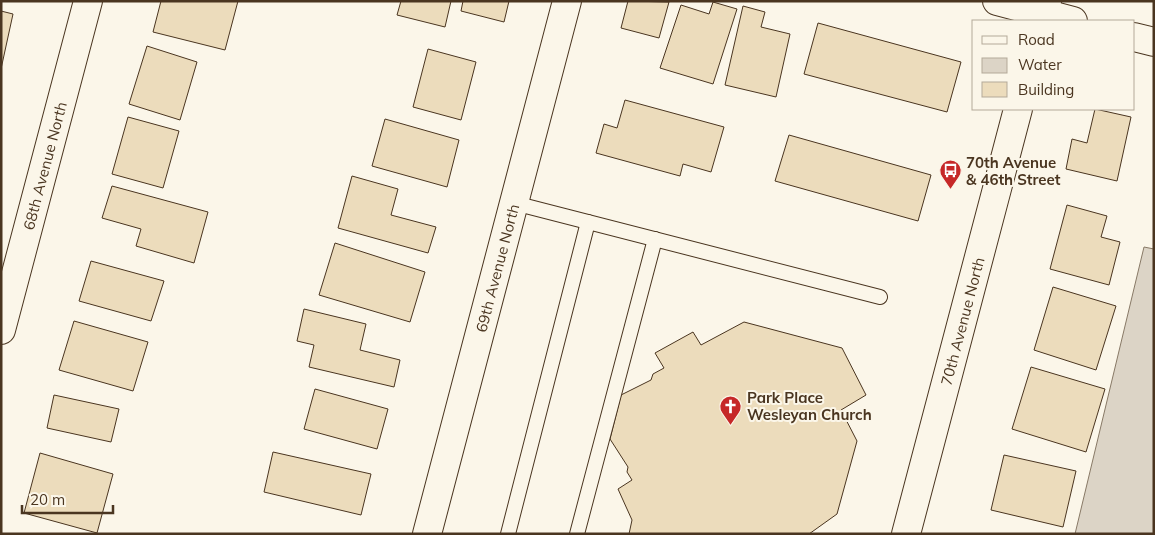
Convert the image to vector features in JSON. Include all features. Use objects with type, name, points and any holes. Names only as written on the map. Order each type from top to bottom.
[{"type":"street","name":"68th Avenue North","points":[[1,330],[88,1]]},
{"type":"street","name":"69th Avenue North","points":[[427,534],[567,1]]},
{"type":"street","points":[[997,1],[1070,20]]},
{"type":"street","points":[[1135,37],[1154,42]]},
{"type":"street","name":"70th Avenue North","points":[[906,534],[1018,110]]},
{"type":"lane","points":[[514,203],[880,297]]},
{"type":"lane","points":[[508,534],[588,222]]},
{"type":"lane","points":[[577,534],[655,239]]},
{"type":"water","points":[[1144,247],[1154,249],[1154,534],[1075,534]]},
{"type":"building","points":[[161,1],[238,1],[225,50],[153,32]]},
{"type":"building","points":[[401,1],[451,1],[445,27],[397,15]]},
{"type":"building","points":[[463,1],[509,1],[504,22],[461,11]]},
{"type":"building","points":[[628,1],[669,2],[659,38],[621,28]]},
{"type":"building","points":[[713,2],[737,9],[713,84],[660,68],[681,5],[709,14]]},
{"type":"building","points":[[743,6],[765,12],[761,27],[790,34],[776,97],[725,85]]},
{"type":"building","points":[[1,11],[13,14],[1,69]]},
{"type":"building","points":[[818,23],[961,62],[947,112],[804,74]]},
{"type":"building","points":[[147,46],[197,62],[180,120],[129,104]]},
{"type":"building","points":[[428,49],[476,62],[461,120],[413,107]]},
{"type":"building","points":[[625,100],[724,127],[711,172],[683,164],[680,176],[596,153],[604,124],[617,128]]},
{"type":"building","points":[[1095,110],[1131,117],[1117,181],[1066,169],[1072,139],[1087,143]]},
{"type":"building","points":[[128,117],[179,131],[163,188],[112,174]]},
{"type":"building","points":[[385,119],[459,140],[447,187],[372,166]]},
{"type":"building","points":[[789,135],[931,175],[918,221],[775,181]]},
{"type":"building","points":[[352,176],[398,189],[391,215],[436,227],[428,253],[338,228]]},
{"type":"building","points":[[112,186],[208,212],[194,263],[136,246],[141,229],[102,218]]},
{"type":"building","points":[[1067,205],[1107,216],[1101,237],[1120,242],[1109,285],[1050,269]]},
{"type":"building","points":[[335,243],[425,272],[410,322],[319,295]]},
{"type":"building","points":[[91,261],[164,281],[151,321],[79,301]]},
{"type":"building","points":[[1053,287],[1116,306],[1096,370],[1034,350]]},
{"type":"building","points":[[304,309],[366,324],[360,350],[400,360],[394,387],[309,367],[314,345],[297,341]]},
{"type":"building","points":[[74,321],[148,342],[133,391],[59,370]]},
{"type":"building","name":"Park Place Wesleyan Church","points":[[744,322],[842,348],[866,395],[841,410],[857,441],[837,514],[809,534],[629,534],[632,520],[618,489],[632,480],[627,472],[628,467],[610,439],[621,395],[651,380],[653,374],[664,368],[655,353],[693,332],[701,345]]},
{"type":"building","points":[[1031,367],[1105,389],[1086,452],[1012,429]]},
{"type":"building","points":[[315,389],[388,409],[377,449],[304,429]]},
{"type":"building","points":[[54,395],[119,409],[111,442],[47,428]]},
{"type":"building","points":[[273,452],[371,474],[361,515],[264,492]]},
{"type":"building","points":[[40,453],[113,474],[97,533],[24,513]]},
{"type":"building","points":[[1004,455],[1076,471],[1063,527],[991,510]]},
{"type":"place","name":"70th Avenue & 46th Street","points":[[950,190]]},
{"type":"place","name":"Park Place Wesleyan Church","points":[[731,425]]}]
